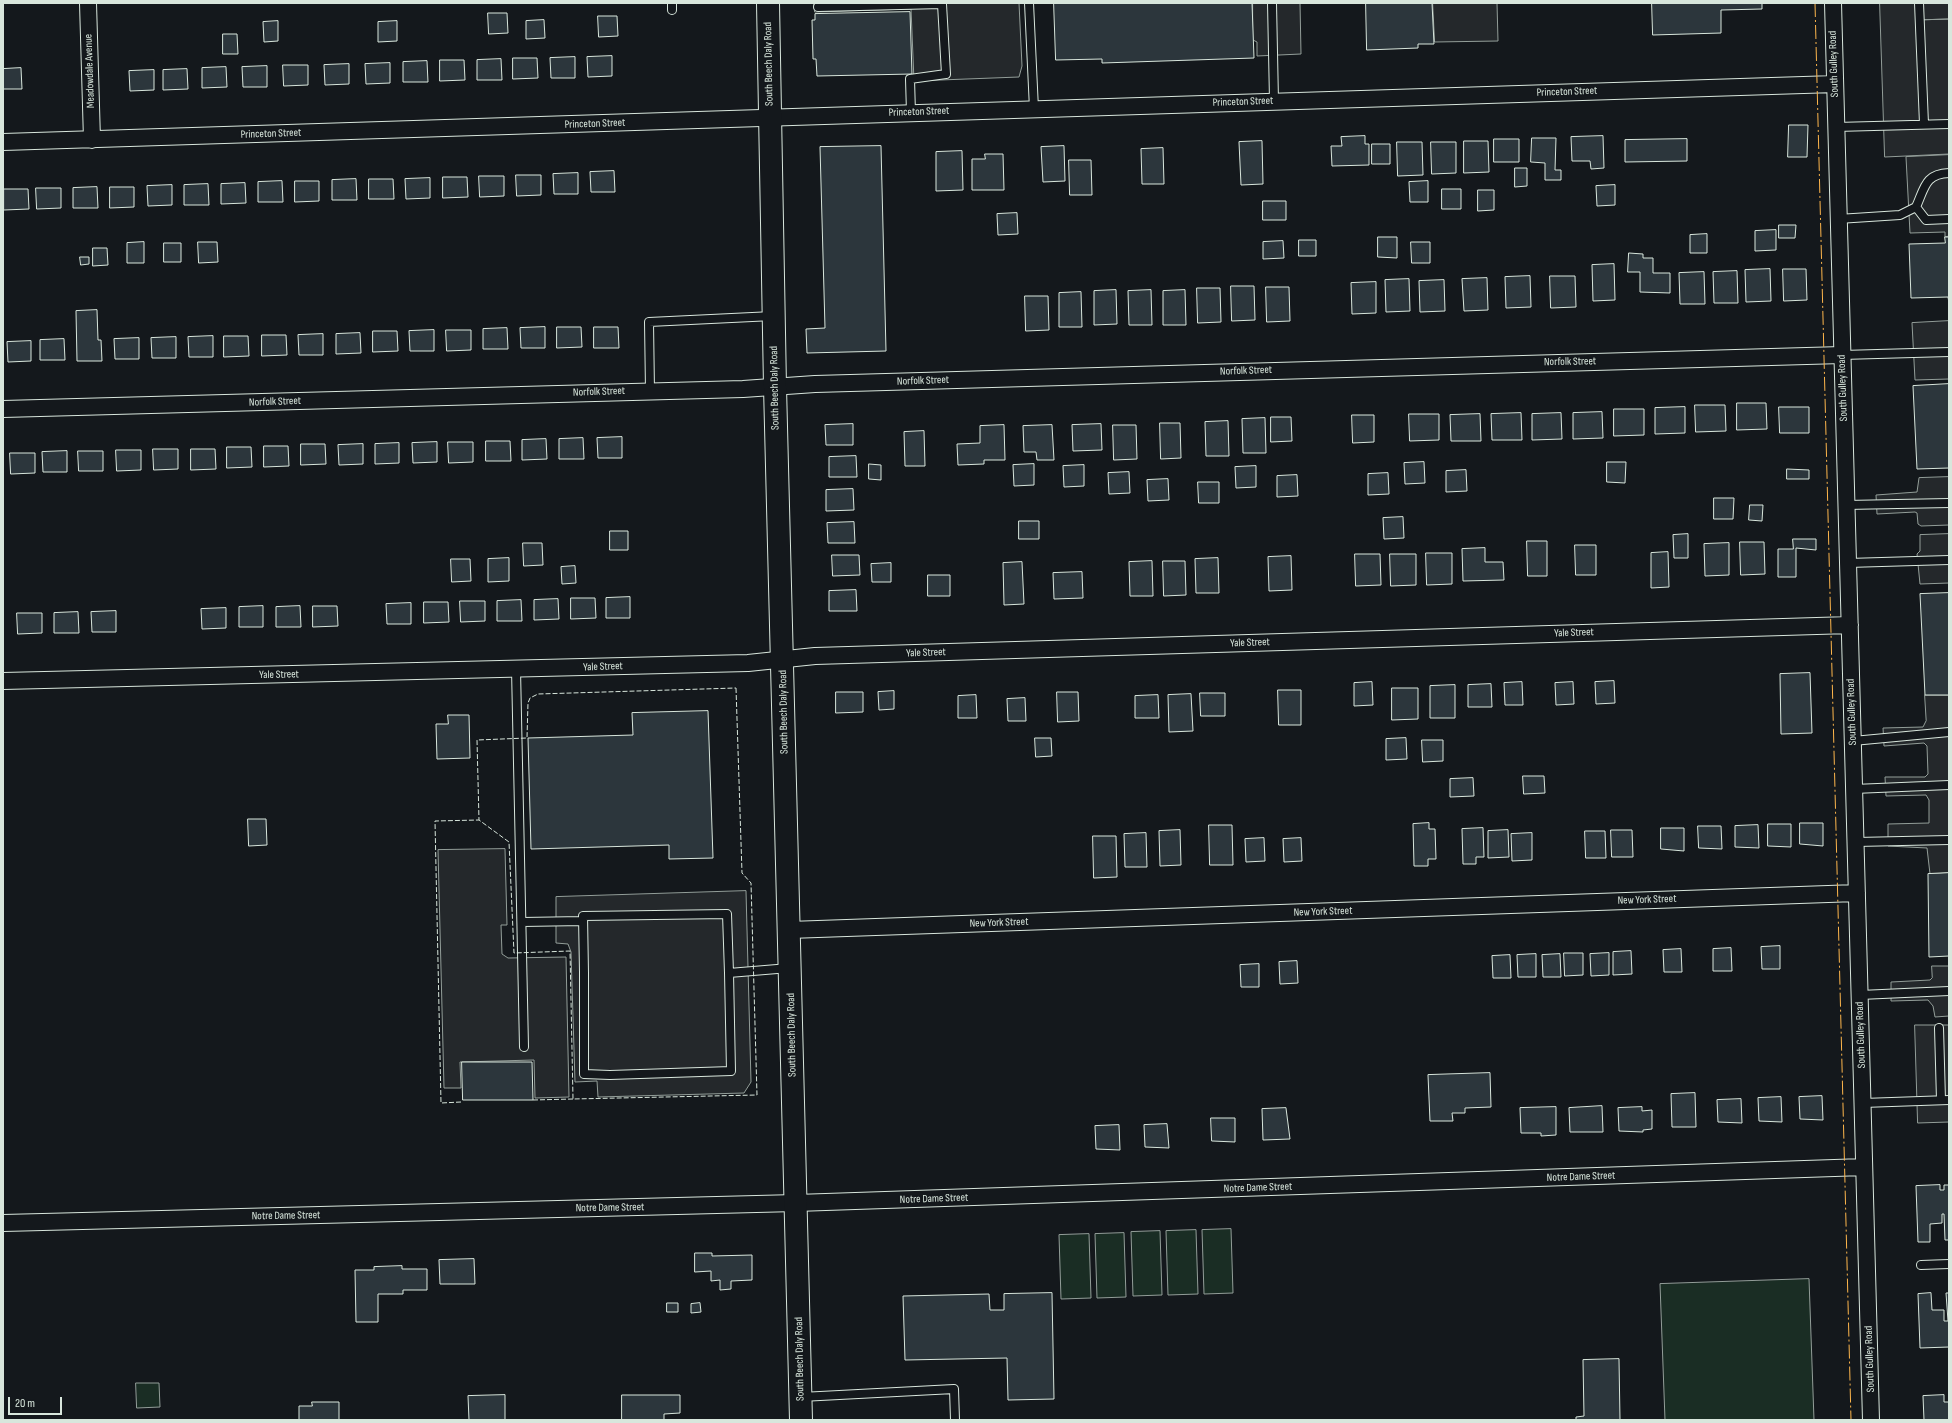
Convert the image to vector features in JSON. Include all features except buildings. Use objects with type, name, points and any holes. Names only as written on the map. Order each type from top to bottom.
[{"type":"main road","name":"South Beech Daly Road","points":[[768,3],[775,387],[801,1420]]},
{"type":"street","name":"Meadowdale Avenue","points":[[88,3],[92,140]]},
{"type":"street","name":"South Gulley Road","points":[[1833,3],[1871,1420]]},
{"type":"street","name":"Princeton Street","points":[[3,142],[770,119],[1034,108],[1835,84]]},
{"type":"street","name":"Norfolk Street","points":[[3,409],[1842,355]]},
{"type":"street","name":"Yale Street","points":[[3,681],[748,662],[815,656],[1850,625]]},
{"type":"street","name":"New York Street","points":[[789,930],[1857,893]]},
{"type":"street","name":"Notre Dame Street","points":[[3,1223],[796,1203],[1864,1167]]},
{"type":"lane","points":[[1029,3],[1034,108]]},
{"type":"lane","points":[[1272,3],[1274,101]]},
{"type":"lane","points":[[1919,3],[1924,124]]},
{"type":"lane","points":[[818,7],[942,4],[946,74],[910,79],[911,113]]},
{"type":"lane","points":[[1836,127],[1949,124]]},
{"type":"lane","points":[[1838,220],[1900,215],[1916,207],[1928,179],[1937,174],[1949,173]]},
{"type":"lane","points":[[1916,207],[1926,220],[1949,219]]},
{"type":"lane","points":[[650,391],[649,322],[774,316]]},
{"type":"lane","points":[[1842,355],[1949,352]]},
{"type":"lane","points":[[1846,505],[1949,502]]},
{"type":"lane","points":[[1848,564],[1949,560]]},
{"type":"lane","points":[[516,669],[524,1047]]},
{"type":"lane","points":[[1853,741],[1949,732]]},
{"type":"lane","points":[[1854,789],[1949,785]]},
{"type":"lane","points":[[1856,842],[1949,840]]},
{"type":"lane","points":[[727,914],[729,973],[731,1071],[610,1075],[584,1074],[583,916],[727,914]]},
{"type":"lane","points":[[522,922],[583,921]]},
{"type":"lane","points":[[729,973],[790,968]]},
{"type":"lane","points":[[1860,995],[1949,991]]},
{"type":"lane","points":[[1863,1103],[1945,1100],[1939,1028]]},
{"type":"lane","points":[[1921,1265],[1949,1264]]},
{"type":"lane","points":[[800,1398],[954,1388],[955,1420]]},
{"type":"green space","points":[[1231,1229],[1233,1293],[1204,1294],[1202,1230]]},
{"type":"green space","points":[[1196,1230],[1198,1294],[1168,1295],[1166,1231]]},
{"type":"green space","points":[[1160,1231],[1162,1295],[1133,1296],[1131,1232]]},
{"type":"green space","points":[[1124,1233],[1126,1297],[1097,1298],[1095,1234]]},
{"type":"green space","points":[[1089,1234],[1091,1298],[1061,1299],[1059,1235]]},
{"type":"green space","points":[[1809,1279],[1814,1420],[1665,1420],[1660,1284]]},
{"type":"green space","points":[[136,1383],[159,1383],[160,1407],[137,1408]]},
{"type":"shaded area","points":[[814,3],[1019,3],[1022,66],[1019,77],[914,81],[911,9],[815,12]]},
{"type":"shaded area","points":[[1253,3],[1300,3],[1301,54],[1257,56],[1257,42],[1253,40]]},
{"type":"shaded area","points":[[1433,3],[1497,3],[1498,41],[1435,42]]},
{"type":"shaded area","points":[[1880,3],[1949,3],[1949,154],[1885,157]]},
{"type":"shaded area","points":[[1949,155],[1949,236],[1945,237],[1945,232],[1910,233],[1906,157]]},
{"type":"shaded area","points":[[1949,321],[1949,379],[1915,380],[1912,323]]},
{"type":"shaded area","points":[[1949,477],[1949,525],[1921,526],[1918,524],[1917,513],[1915,512],[1877,514],[1876,495],[1917,492],[1919,478]]},
{"type":"shaded area","points":[[1949,534],[1949,583],[1920,584],[1917,554],[1920,551],[1920,535]]},
{"type":"shaded area","points":[[1925,695],[1949,695],[1949,873],[1930,874],[1927,848],[1888,846],[1888,824],[1929,823],[1929,800],[1926,795],[1886,796],[1885,777],[1925,777],[1928,774],[1927,746],[1924,743],[1884,746],[1883,728],[1923,727],[1926,721]]},
{"type":"shaded area","points":[[505,849],[507,925],[501,925],[502,954],[508,958],[566,957],[569,1097],[535,1098],[534,1060],[460,1062],[461,1088],[444,1088],[438,850]]},
{"type":"shaded area","points":[[746,891],[751,1082],[744,1093],[598,1097],[597,1081],[575,1082],[571,952],[568,944],[556,943],[556,897]]},
{"type":"shaded area","points":[[1932,966],[1949,966],[1949,1016],[1935,1017],[1933,1006],[1928,1000],[1891,1001],[1891,982],[1930,980],[1932,978]]},
{"type":"shaded area","points":[[1915,1025],[1949,1025],[1949,1122],[1918,1123]]},
{"type":"fence","points":[[736,688],[742,873],[751,883],[757,1095],[573,1099],[570,951],[514,953],[509,842],[479,820],[477,740],[527,738],[528,703],[530,698],[538,694],[736,688]]},
{"type":"fence","points":[[461,1102],[441,1103],[435,821],[479,820]]},
{"type":"fence","points":[[533,1100],[573,1099]]},
{"type":"power","points":[[1815,3],[1851,1420]]}]
